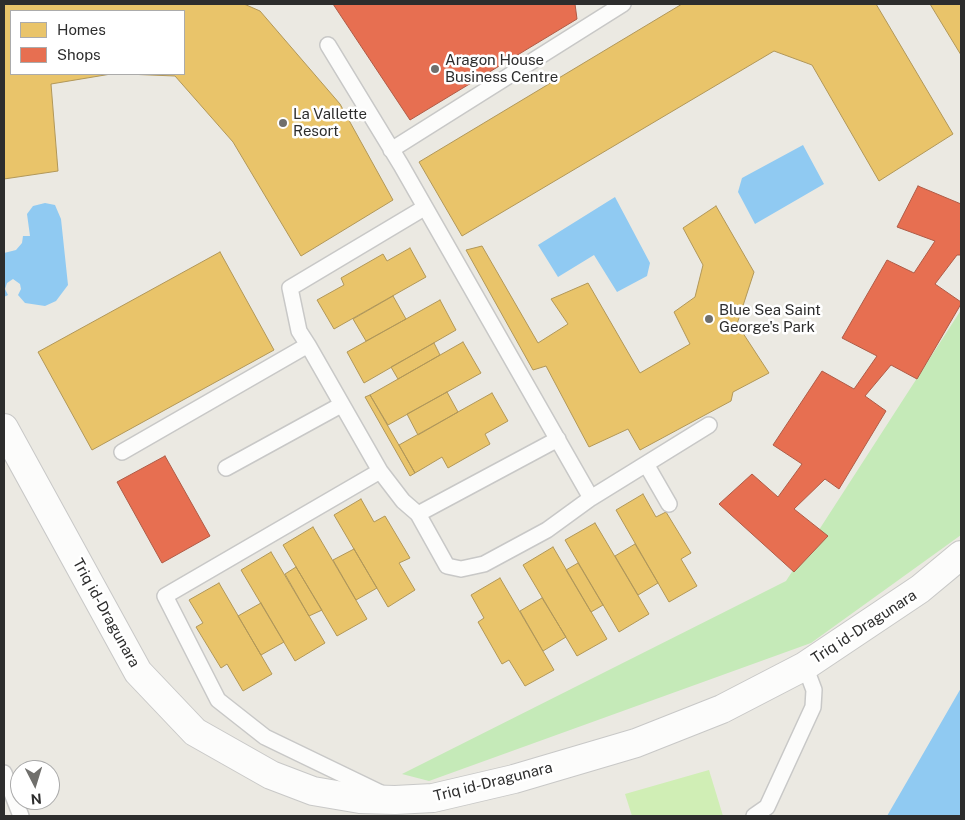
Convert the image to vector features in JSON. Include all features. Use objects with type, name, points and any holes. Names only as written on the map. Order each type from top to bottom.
[{"type":"street","name":"Triq id-Dragunara","points":[[4,428],[138,672],[195,732],[270,775],[313,791],[360,799],[433,798],[514,779],[636,744],[722,709],[804,666],[920,590],[961,555]]},
{"type":"lane","points":[[391,150],[620,5]]},
{"type":"lane","points":[[328,45],[391,150],[591,498]]},
{"type":"lane","points":[[424,208],[290,288],[299,331],[380,472],[403,501],[418,514],[447,566],[461,569],[484,564],[547,530],[591,498],[709,425]]},
{"type":"lane","points":[[122,452],[308,345]]},
{"type":"lane","points":[[226,468],[342,405]]},
{"type":"lane","points":[[418,514],[558,440]]},
{"type":"lane","points":[[646,464],[669,504]]},
{"type":"lane","points":[[380,472],[164,596],[218,700],[265,736],[395,800]]},
{"type":"lane","points":[[754,816],[768,807],[813,707],[814,690],[804,666]]},
{"type":"lane","points":[[4,774],[22,816]]},
{"type":"green space","points":[[961,310],[961,535],[811,643],[429,781],[402,774],[786,581]]},
{"type":"green space","points":[[709,770],[723,816],[632,816],[625,794]]},
{"type":"water","points":[[803,145],[824,184],[755,224],[738,192],[742,178]]},
{"type":"water","points":[[615,197],[650,263],[647,276],[617,292],[594,255],[558,277],[538,245]]},
{"type":"water","points":[[45,203],[55,205],[61,219],[68,285],[56,301],[45,306],[25,303],[18,295],[21,289],[20,284],[13,279],[7,283],[5,289],[8,295],[4,297],[4,253],[16,250],[22,243],[23,236],[30,236],[27,214],[33,206]]},
{"type":"water","points":[[961,688],[961,816],[887,816],[916,766]]},
{"type":"building: Homes","name":"La Vallette Resort","points":[[4,4],[244,4],[260,11],[340,104],[393,200],[301,256],[233,142],[175,76],[150,75],[185,75],[185,10],[10,10],[10,75],[105,75],[51,84],[58,171],[4,179]]},
{"type":"building: Homes","points":[[682,4],[876,4],[953,134],[879,181],[812,65],[774,51],[462,236],[419,162]]},
{"type":"building: Homes","points":[[930,4],[961,4],[961,55]]},
{"type":"building: Homes","points":[[716,206],[754,272],[737,324],[769,373],[733,392],[731,401],[640,450],[628,429],[589,447],[546,366],[533,370],[466,250],[482,246],[538,343],[568,324],[551,299],[588,283],[640,373],[690,344],[674,312],[695,297],[703,265],[683,228]]},
{"type":"building: Homes","points":[[410,248],[426,277],[334,329],[317,300],[344,285],[341,278],[383,254],[387,261]]},
{"type":"building: Homes","points":[[220,252],[274,350],[92,450],[38,352]]},
{"type":"building: Homes","points":[[393,296],[406,319],[366,341],[353,319]]},
{"type":"building: Homes","points":[[440,300],[456,330],[364,383],[347,352]]},
{"type":"building: Homes","points":[[463,342],[481,373],[388,425],[370,395]]},
{"type":"building: Homes","points":[[434,343],[440,355],[398,379],[391,367]]},
{"type":"building: Homes","points":[[447,392],[458,412],[418,435],[407,414]]},
{"type":"building: Homes","points":[[492,393],[508,421],[485,434],[490,444],[448,468],[442,457],[415,473],[399,445]]},
{"type":"building: Homes","points":[[370,395],[415,473],[410,476],[365,397]]},
{"type":"building: Homes","points":[[643,494],[656,517],[666,512],[691,553],[681,559],[697,586],[669,602],[616,510]]},
{"type":"building: Homes","points":[[361,499],[374,522],[385,516],[410,558],[399,563],[415,590],[388,607],[334,515]]},
{"type":"building: Homes","points":[[595,523],[649,614],[619,632],[565,540]]},
{"type":"building: Homes","points":[[313,527],[367,619],[337,636],[283,545]]},
{"type":"building: Homes","points":[[635,544],[658,583],[638,595],[615,556]]},
{"type":"building: Homes","points":[[553,547],[607,639],[577,656],[523,565]]},
{"type":"building: Homes","points":[[354,549],[377,588],[356,600],[333,560]]},
{"type":"building: Homes","points":[[271,552],[325,643],[295,661],[241,570]]},
{"type":"building: Homes","points":[[578,563],[603,605],[591,612],[566,570]]},
{"type":"building: Homes","points":[[296,567],[322,610],[309,616],[285,574]]},
{"type":"building: Homes","points":[[500,578],[554,670],[525,686],[509,660],[502,664],[478,622],[484,618],[471,595]]},
{"type":"building: Homes","points":[[219,583],[272,674],[243,691],[227,664],[221,668],[196,627],[203,623],[189,600]]},
{"type":"building: Homes","points":[[542,598],[566,637],[543,651],[520,611]]},
{"type":"building: Homes","points":[[261,603],[284,642],[261,655],[238,616]]},
{"type":"building: Shops","name":"Aragon House Business Centre","points":[[333,4],[575,4],[577,19],[410,120]]},
{"type":"building: Shops","points":[[918,186],[961,204],[961,255],[957,255],[935,284],[961,302],[961,304],[917,379],[891,365],[865,396],[886,411],[839,489],[825,479],[794,509],[828,536],[794,572],[719,504],[752,474],[778,497],[802,464],[773,445],[822,371],[854,389],[877,356],[842,338],[887,260],[914,273],[935,241],[897,227]]},
{"type":"building: Shops","points":[[165,456],[210,536],[162,563],[117,482]]},
{"type":"place","name":"Aragon House Business Centre","points":[[435,69]]},
{"type":"place","name":"La Vallette Resort","points":[[283,123]]},
{"type":"place","name":"Blue Sea Saint George's Park","points":[[709,319]]}]
